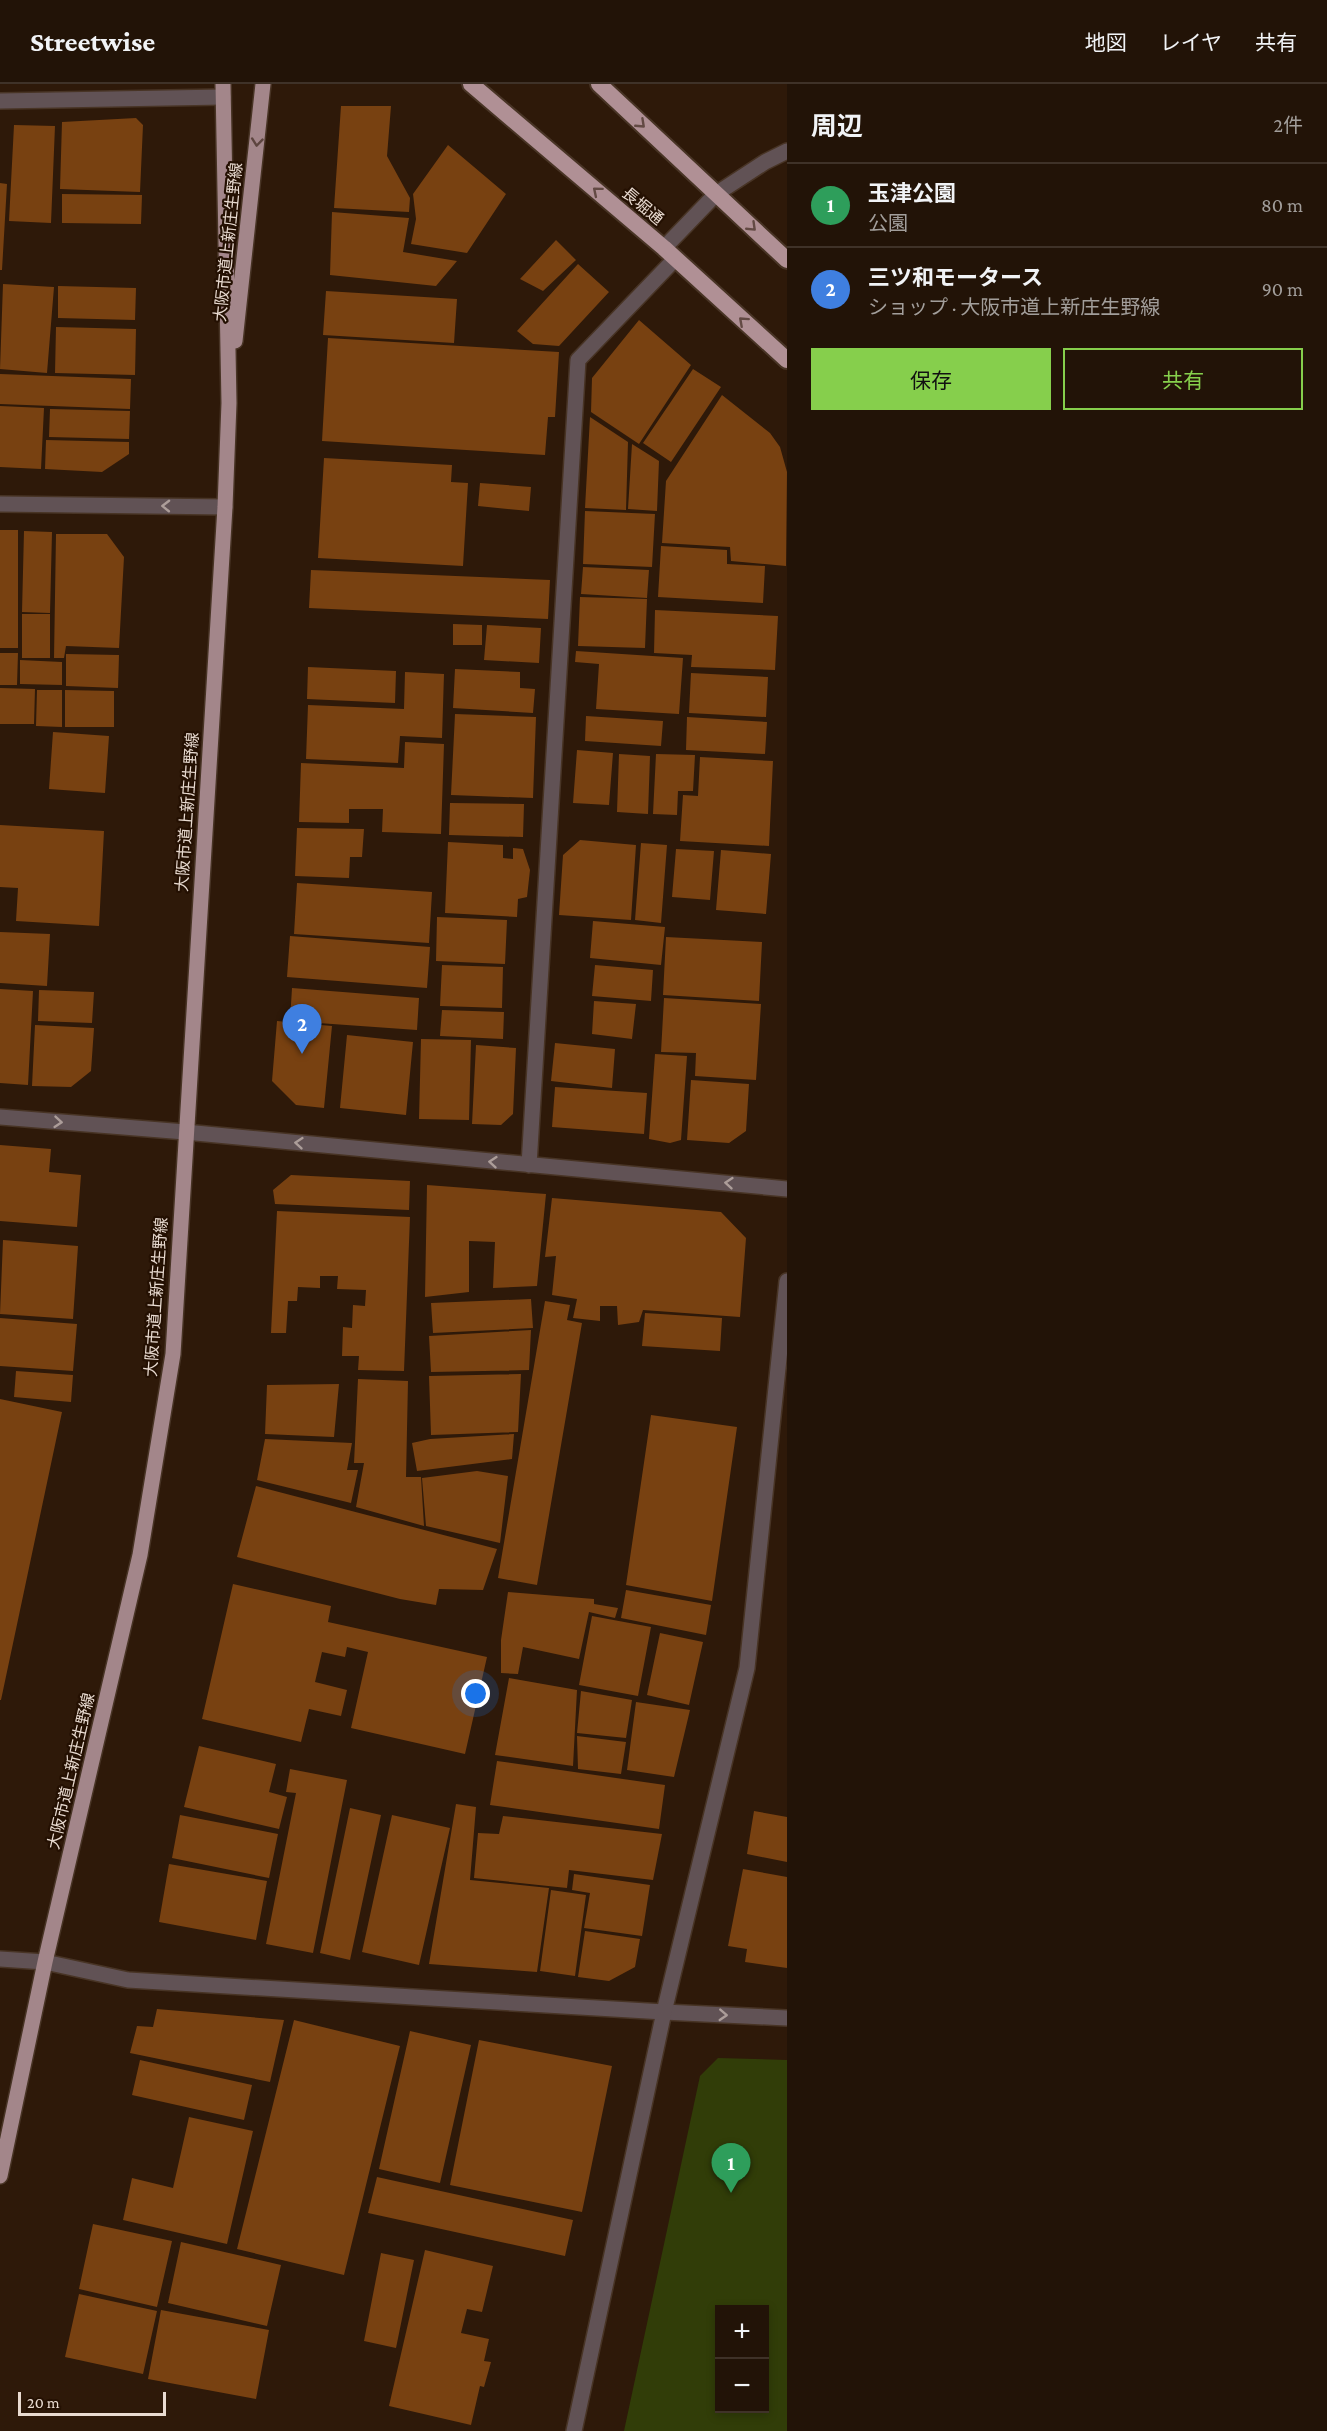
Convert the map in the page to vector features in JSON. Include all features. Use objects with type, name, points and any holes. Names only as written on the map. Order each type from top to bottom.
[{"type":"highway","name":"長堀通","points":[[471,84],[669,254],[787,360]]},
{"type":"highway","points":[[601,85],[787,260]]},
{"type":"main road","name":"大阪市道上新庄生野線","points":[[229,403],[263,84]]},
{"type":"main road","name":"大阪市道上新庄生野線","points":[[0,2176],[45,1962],[140,1555],[173,1354],[225,507],[229,403],[223,91]]},
{"type":"street","points":[[0,100],[223,91]]},
{"type":"street","points":[[528,1165],[578,360],[669,254],[716,194],[765,162],[787,151]]},
{"type":"street","points":[[0,504],[225,507]]},
{"type":"street","points":[[0,1117],[185,1132],[787,1189]]},
{"type":"street","points":[[574,2431],[664,2012],[747,1668],[787,1281]]},
{"type":"street","points":[[0,1959],[45,1962],[128,1980],[787,2018]]},
{"type":"green space","points":[[718,2058],[787,2060],[787,2431],[624,2431],[700,2076]]},
{"type":"building","points":[[341,106],[391,106],[387,156],[410,198],[409,212],[334,208]]},
{"type":"building","points":[[136,118],[143,125],[140,192],[60,189],[62,122]]},
{"type":"building","points":[[14,125],[55,126],[51,223],[9,221]]},
{"type":"building","points":[[448,145],[506,194],[467,253],[411,244],[416,219],[413,194]]},
{"type":"building","points":[[0,183],[7,184],[2,270],[0,270]]},
{"type":"building","points":[[62,194],[142,195],[141,224],[62,223]]},
{"type":"building","points":[[332,212],[409,218],[403,252],[457,261],[436,286],[330,275]]},
{"type":"building","points":[[556,240],[576,260],[543,291],[520,279]]},
{"type":"building","points":[[578,264],[609,292],[559,346],[533,344],[517,331]]},
{"type":"building","points":[[3,284],[54,287],[47,373],[0,369]]},
{"type":"building","points":[[58,286],[136,288],[135,320],[58,318]]},
{"type":"building","points":[[326,291],[457,299],[454,343],[323,335]]},
{"type":"building","points":[[639,320],[691,365],[639,444],[591,412],[592,378]]},
{"type":"building","points":[[56,327],[136,329],[135,375],[55,373]]},
{"type":"building","points":[[328,338],[559,352],[555,417],[548,417],[545,455],[322,441]]},
{"type":"building","points":[[693,369],[721,387],[671,462],[643,443]]},
{"type":"building","points":[[0,374],[131,379],[130,409],[0,404]]},
{"type":"building","points":[[722,395],[770,433],[780,447],[787,472],[786,566],[731,561],[730,547],[662,543],[666,481]]},
{"type":"building","points":[[0,406],[44,408],[41,469],[0,467]]},
{"type":"building","points":[[50,409],[130,411],[129,439],[49,437]]},
{"type":"building","points":[[590,417],[628,442],[626,510],[585,508]]},
{"type":"building","points":[[46,440],[129,442],[129,454],[102,472],[45,469]]},
{"type":"building","points":[[632,444],[659,461],[657,511],[628,509]]},
{"type":"building","points":[[324,458],[452,465],[451,482],[468,483],[463,566],[318,558]]},
{"type":"building","points":[[480,483],[531,487],[529,511],[478,506]]},
{"type":"building","points":[[585,511],[655,514],[652,567],[583,564]]},
{"type":"building","points":[[0,530],[18,530],[18,648],[0,648]]},
{"type":"building","points":[[24,531],[52,532],[50,613],[22,612]]},
{"type":"building","points":[[56,534],[107,534],[124,557],[119,648],[66,646],[64,658],[54,658]]},
{"type":"building","points":[[661,546],[727,550],[727,564],[765,566],[763,603],[658,597]]},
{"type":"building","points":[[583,567],[649,570],[647,598],[581,594]]},
{"type":"building","points":[[311,570],[550,580],[548,619],[309,608]]},
{"type":"building","points":[[580,597],[647,599],[645,648],[578,646]]},
{"type":"building","points":[[655,610],[778,616],[775,670],[691,667],[692,655],[654,653]]},
{"type":"building","points":[[22,614],[50,614],[50,658],[22,658]]},
{"type":"building","points":[[453,624],[482,625],[482,645],[453,645]]},
{"type":"building","points":[[487,625],[541,628],[539,663],[484,660]]},
{"type":"building","points":[[576,651],[683,658],[679,714],[596,709],[599,664],[575,662]]},
{"type":"building","points":[[0,653],[18,653],[17,685],[0,685]]},
{"type":"building","points":[[66,654],[119,655],[118,688],[66,686]]},
{"type":"building","points":[[20,660],[62,662],[62,685],[20,684]]},
{"type":"building","points":[[308,667],[396,671],[395,703],[307,699]]},
{"type":"building","points":[[455,669],[520,672],[520,688],[535,689],[533,713],[453,708]]},
{"type":"building","points":[[405,672],[444,674],[442,738],[400,736],[398,763],[306,759],[308,705],[404,709]]},
{"type":"building","points":[[691,673],[768,677],[766,717],[689,713]]},
{"type":"building","points":[[0,688],[35,689],[34,724],[0,724]]},
{"type":"building","points":[[37,690],[62,690],[62,727],[36,726]]},
{"type":"building","points":[[65,690],[114,691],[114,727],[65,727]]},
{"type":"building","points":[[455,714],[536,717],[533,798],[451,795]]},
{"type":"building","points":[[586,716],[663,721],[661,746],[585,741]]},
{"type":"building","points":[[687,717],[767,722],[765,754],[686,750]]},
{"type":"building","points":[[53,732],[109,736],[105,793],[49,789]]},
{"type":"building","points":[[405,742],[444,744],[441,834],[382,832],[383,809],[349,809],[349,823],[299,822],[301,763],[404,768]]},
{"type":"building","points":[[577,750],[613,753],[609,805],[573,803]]},
{"type":"building","points":[[619,754],[650,756],[648,814],[617,812]]},
{"type":"building","points":[[656,754],[695,755],[693,791],[678,791],[677,815],[653,814]]},
{"type":"building","points":[[700,757],[773,761],[769,846],[680,841],[683,795],[698,796]]},
{"type":"building","points":[[450,803],[524,804],[523,837],[449,835]]},
{"type":"building","points":[[0,825],[104,831],[99,926],[16,921],[18,888],[0,887]]},
{"type":"building","points":[[297,828],[364,829],[362,857],[350,857],[349,878],[295,876]]},
{"type":"building","points":[[580,840],[636,845],[631,920],[559,915],[563,855]]},
{"type":"building","points":[[448,842],[503,845],[503,858],[513,859],[513,848],[523,849],[530,870],[527,897],[518,899],[517,917],[445,913]]},
{"type":"building","points":[[641,843],[667,845],[661,923],[635,920]]},
{"type":"building","points":[[676,849],[714,851],[710,900],[672,897]]},
{"type":"building","points":[[721,850],[771,854],[766,914],[716,910]]},
{"type":"building","points":[[297,883],[432,892],[429,943],[294,934]]},
{"type":"building","points":[[437,917],[507,920],[505,964],[436,961]]},
{"type":"building","points":[[593,921],[665,927],[661,965],[590,958]]},
{"type":"building","points":[[0,932],[50,934],[47,986],[0,983]]},
{"type":"building","points":[[290,936],[430,947],[427,988],[287,977]]},
{"type":"building","points":[[666,937],[762,942],[759,1001],[663,995]]},
{"type":"building","points":[[442,965],[503,967],[502,1008],[440,1006]]},
{"type":"building","points":[[595,965],[653,970],[651,1001],[592,996]]},
{"type":"building","points":[[292,988],[419,998],[417,1030],[290,1021]]},
{"type":"building","points":[[0,989],[33,991],[28,1085],[0,1083]]},
{"type":"building","points":[[39,990],[94,992],[92,1023],[38,1021]]},
{"type":"building","points":[[664,998],[761,1004],[756,1080],[695,1076],[696,1053],[661,1052]]},
{"type":"building","points":[[594,1001],[636,1004],[632,1039],[592,1034]]},
{"type":"building","points":[[442,1010],[504,1012],[503,1039],[440,1036]]},
{"type":"building","points":[[277,1021],[332,1026],[324,1108],[296,1105],[272,1081]]},
{"type":"building","points":[[35,1025],[94,1028],[91,1071],[71,1087],[32,1086]]},
{"type":"building","points":[[347,1035],[413,1042],[406,1115],[340,1108]]},
{"type":"building","points":[[421,1039],[471,1040],[469,1120],[419,1119]]},
{"type":"building","points":[[555,1043],[615,1049],[612,1088],[551,1081]]},
{"type":"building","points":[[476,1045],[516,1048],[513,1114],[501,1125],[472,1124]]},
{"type":"building","points":[[655,1054],[687,1056],[681,1140],[670,1143],[649,1139]]},
{"type":"building","points":[[691,1080],[749,1084],[746,1131],[729,1143],[687,1140]]},
{"type":"building","points":[[555,1087],[647,1093],[644,1134],[552,1127]]},
{"type":"building","points":[[0,1145],[51,1149],[49,1172],[81,1175],[77,1227],[0,1221]]},
{"type":"building","points":[[291,1175],[410,1181],[409,1210],[275,1204],[273,1190]]},
{"type":"building","points":[[427,1185],[546,1194],[537,1286],[493,1288],[495,1242],[469,1241],[469,1292],[425,1297]]},
{"type":"building","points":[[552,1198],[721,1212],[746,1238],[740,1317],[643,1310],[639,1322],[618,1325],[617,1306],[600,1306],[600,1321],[573,1318],[577,1299],[552,1295],[556,1256],[545,1257]]},
{"type":"building","points":[[277,1211],[410,1217],[404,1371],[358,1370],[359,1356],[342,1356],[343,1327],[352,1328],[353,1305],[365,1306],[366,1290],[337,1289],[338,1276],[320,1276],[320,1288],[298,1287],[297,1301],[288,1301],[286,1333],[271,1333]]},
{"type":"building","points":[[3,1240],[78,1246],[73,1319],[0,1314]]},
{"type":"building","points":[[531,1299],[533,1328],[433,1333],[431,1303]]},
{"type":"building","points":[[545,1301],[570,1305],[567,1320],[582,1323],[537,1585],[498,1578]]},
{"type":"building","points":[[645,1313],[722,1318],[720,1351],[642,1346]]},
{"type":"building","points":[[0,1318],[77,1324],[73,1371],[0,1366]]},
{"type":"building","points":[[531,1330],[529,1370],[431,1372],[429,1336]]},
{"type":"building","points":[[16,1371],[73,1375],[71,1402],[14,1397]]},
{"type":"building","points":[[521,1374],[518,1432],[431,1435],[429,1376]]},
{"type":"building","points":[[358,1379],[408,1381],[406,1477],[421,1477],[424,1526],[356,1507],[364,1463],[354,1463]]},
{"type":"building","points":[[339,1384],[334,1437],[265,1434],[267,1385]]},
{"type":"building","points":[[0,1399],[62,1412],[1,1700],[0,1700]]},
{"type":"building","points":[[651,1415],[737,1427],[712,1601],[626,1585]]},
{"type":"building","points":[[514,1434],[512,1459],[417,1471],[412,1443],[430,1439]]},
{"type":"building","points":[[265,1439],[352,1443],[347,1470],[358,1470],[351,1503],[257,1480]]},
{"type":"building","points":[[477,1471],[508,1476],[500,1543],[426,1526],[422,1478]]},
{"type":"building","points":[[256,1486],[497,1549],[483,1590],[439,1589],[436,1605],[400,1599],[237,1557]]},
{"type":"building","points":[[233,1584],[331,1606],[328,1622],[487,1657],[465,1754],[351,1728],[368,1652],[347,1647],[345,1657],[322,1652],[315,1682],[347,1690],[341,1716],[309,1709],[301,1742],[202,1719]]},
{"type":"building","points":[[626,1590],[711,1605],[706,1635],[621,1618]]},
{"type":"building","points":[[508,1592],[594,1599],[594,1604],[618,1608],[615,1618],[589,1612],[579,1659],[523,1647],[518,1674],[501,1673],[501,1640]]},
{"type":"building","points":[[592,1616],[651,1627],[638,1696],[579,1685]]},
{"type":"building","points":[[660,1633],[703,1642],[689,1705],[647,1695]]},
{"type":"building","points":[[509,1678],[577,1690],[573,1766],[495,1755]]},
{"type":"building","points":[[581,1691],[632,1700],[626,1738],[577,1733]]},
{"type":"building","points":[[636,1702],[690,1710],[674,1777],[627,1770]]},
{"type":"building","points":[[577,1736],[626,1742],[621,1774],[578,1769]]},
{"type":"building","points":[[199,1746],[276,1764],[269,1792],[287,1797],[279,1829],[184,1807]]},
{"type":"building","points":[[497,1761],[665,1785],[659,1829],[490,1805]]},
{"type":"building","points":[[290,1769],[347,1780],[313,1953],[266,1944],[296,1793],[286,1792]]},
{"type":"building","points":[[456,1804],[476,1807],[470,1880],[549,1888],[537,1972],[429,1964]]},
{"type":"building","points":[[350,1808],[381,1815],[350,1960],[320,1953]]},
{"type":"building","points":[[754,1811],[787,1817],[787,1862],[747,1854]]},
{"type":"building","points":[[180,1815],[278,1834],[269,1878],[172,1858]]},
{"type":"building","points":[[392,1815],[450,1828],[419,1965],[362,1952]]},
{"type":"building","points":[[503,1816],[662,1834],[653,1880],[569,1870],[567,1888],[474,1878],[478,1833],[499,1834]]},
{"type":"building","points":[[169,1864],[267,1881],[256,1940],[159,1922]]},
{"type":"building","points":[[743,1869],[787,1877],[787,1968],[745,1962],[747,1949],[728,1946]]},
{"type":"building","points":[[574,1874],[650,1885],[642,1936],[584,1928],[590,1893],[572,1890]]},
{"type":"building","points":[[551,1890],[586,1895],[575,1976],[540,1971]]},
{"type":"building","points":[[585,1931],[640,1939],[635,1967],[609,1981],[578,1977]]},
{"type":"building","points":[[157,2009],[284,2020],[270,2082],[130,2053],[137,2026],[153,2027]]},
{"type":"building","points":[[294,2020],[400,2046],[344,2275],[237,2249]]},
{"type":"building","points":[[410,2031],[471,2045],[440,2183],[379,2169]]},
{"type":"building","points":[[479,2040],[612,2066],[582,2212],[450,2185]]},
{"type":"building","points":[[140,2060],[252,2085],[244,2120],[132,2095]]},
{"type":"building","points":[[189,2117],[253,2131],[227,2244],[123,2220],[132,2178],[173,2188]]},
{"type":"building","points":[[377,2177],[573,2220],[565,2256],[368,2213]]},
{"type":"building","points":[[93,2224],[172,2241],[157,2307],[79,2289]]},
{"type":"building","points":[[181,2242],[281,2265],[267,2326],[168,2303]]},
{"type":"building","points":[[425,2250],[493,2266],[482,2312],[467,2309],[461,2333],[489,2339],[484,2361],[491,2362],[484,2387],[480,2386],[471,2425],[389,2406]]},
{"type":"building","points":[[381,2253],[414,2260],[396,2348],[364,2341]]},
{"type":"building","points":[[79,2294],[157,2311],[143,2374],[65,2357]]},
{"type":"building","points":[[161,2310],[269,2330],[256,2399],[148,2379]]},
{"type":"place","name":"三ツ和モータース","points":[[302,1054]]},
{"type":"place","name":"玉津公園","points":[[731,2193]]}]
